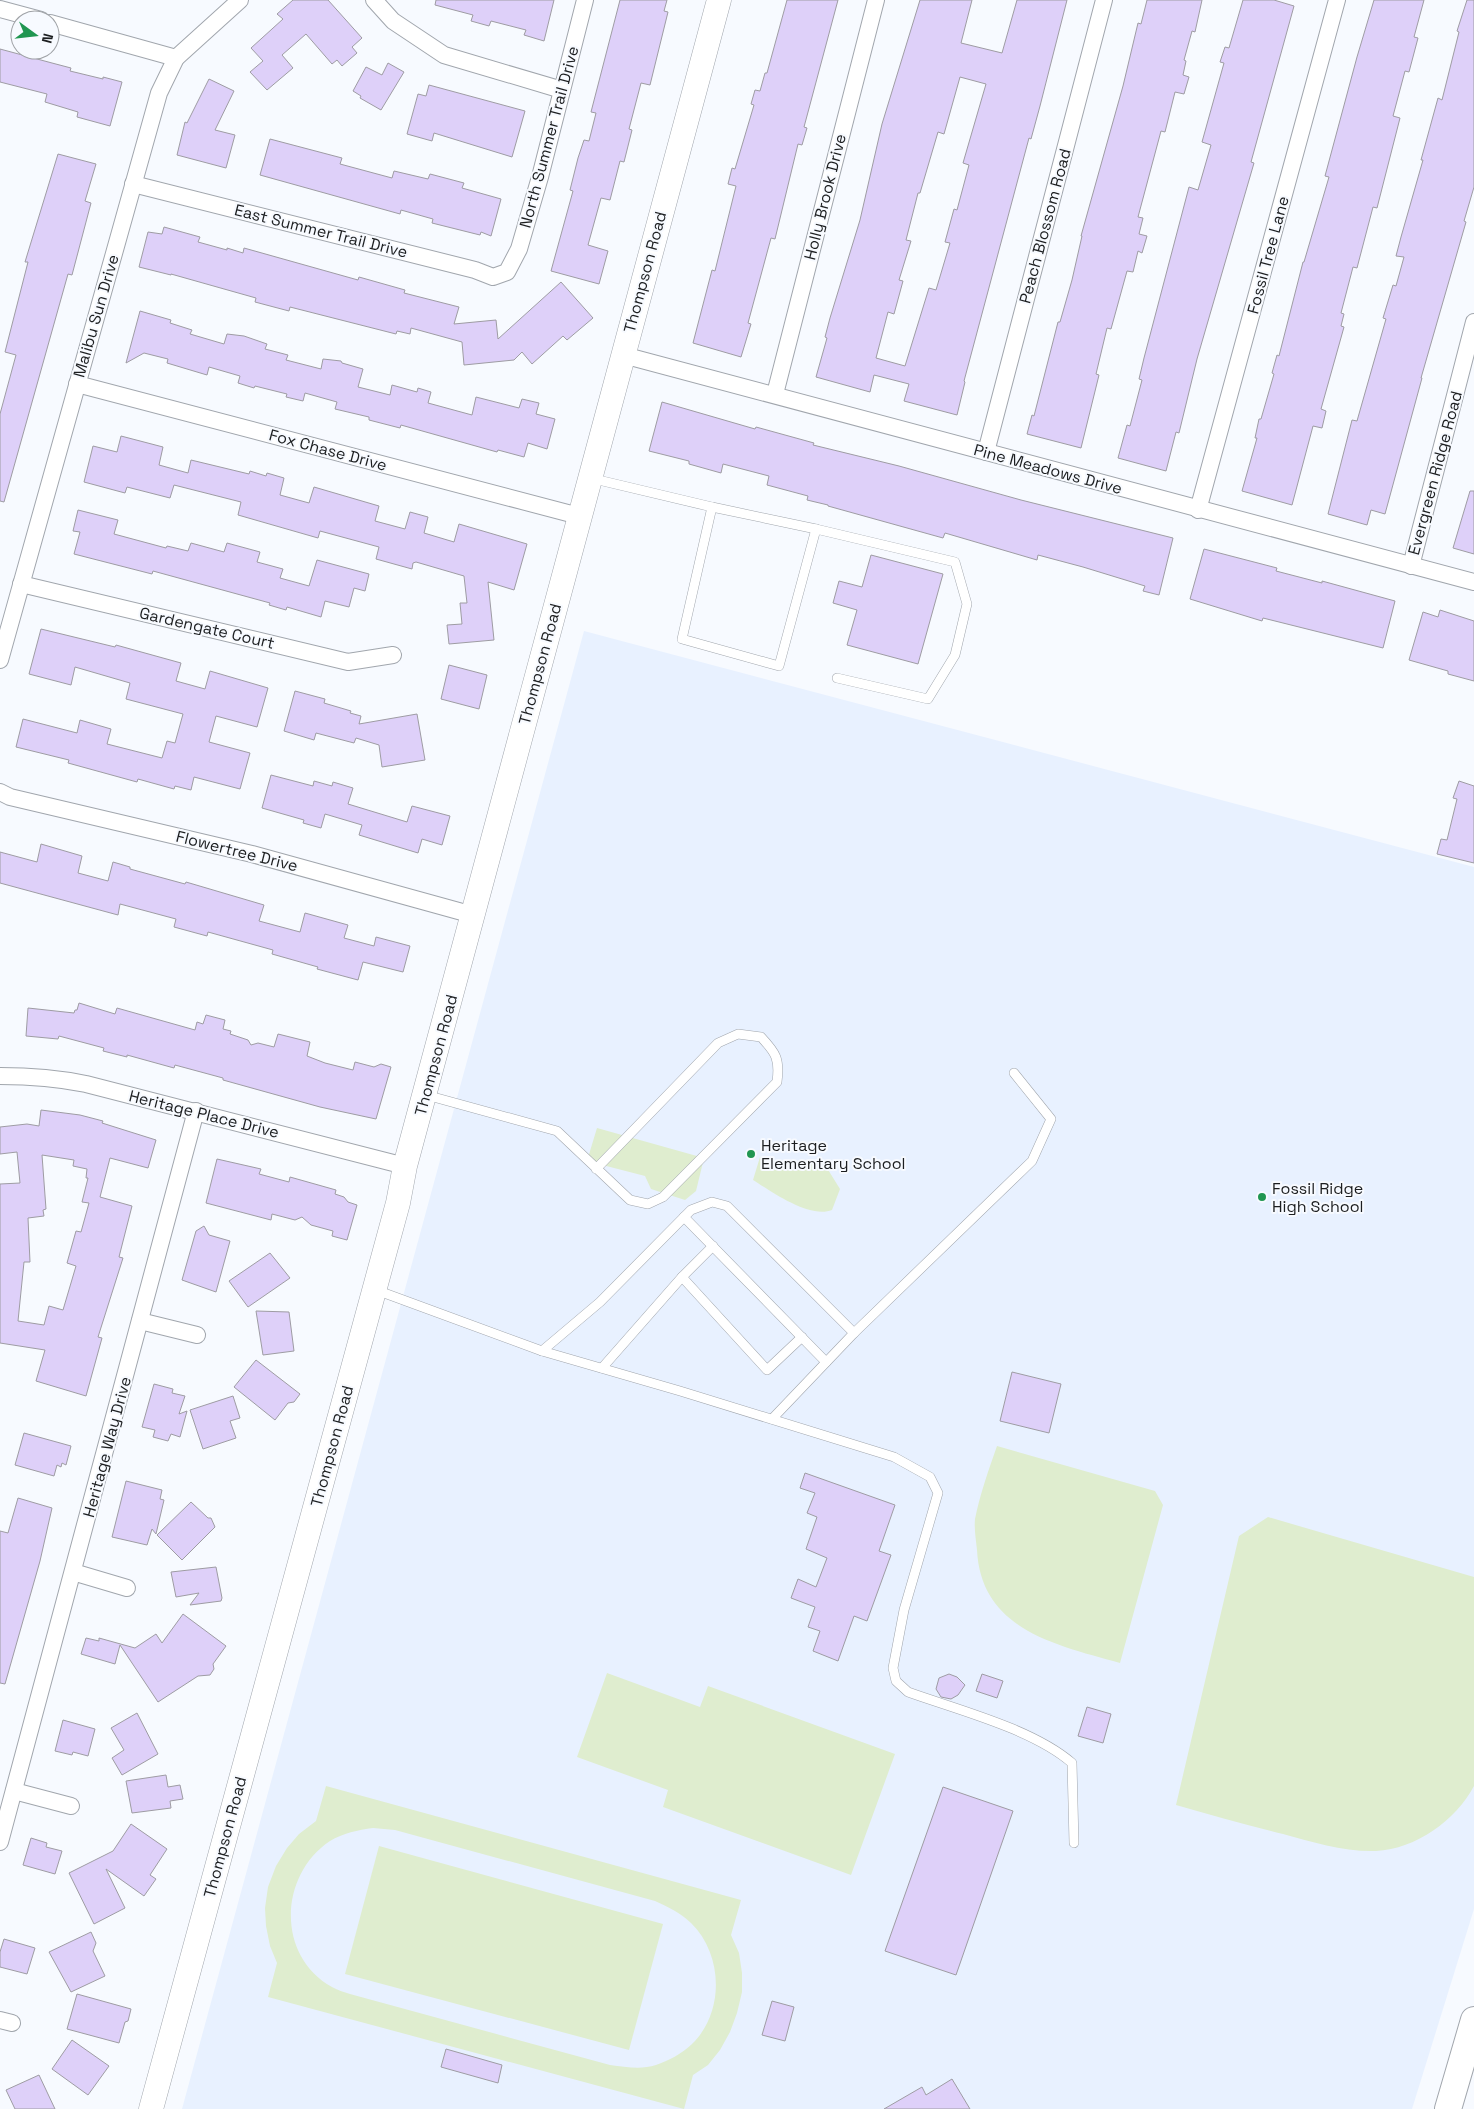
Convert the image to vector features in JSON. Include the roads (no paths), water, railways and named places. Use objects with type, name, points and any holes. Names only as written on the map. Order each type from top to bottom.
[{"type":"main road","points":[[1448,2109],[1474,2020]]},
{"type":"street","name":"Malibu Sun Drive","points":[[0,660],[159,93],[176,58],[240,0]]},
{"type":"street","points":[[374,0],[393,21],[444,55],[562,90]]},
{"type":"street","name":"North Summer Trail Drive","points":[[507,272],[519,249],[585,0]]},
{"type":"street","name":"Thompson Road","points":[[151,2109],[398,1203],[406,1166],[473,914],[719,0]]},
{"type":"street","name":"Holly Brook Drive","points":[[775,394],[876,0]]},
{"type":"street","name":"Peach Blossom Road","points":[[986,452],[1104,0]]},
{"type":"street","name":"Fossil Tree Lane","points":[[1198,510],[1337,0]]},
{"type":"street","points":[[60,25],[176,58]]},
{"type":"street","name":"East Summer Trail Drive","points":[[133,184],[475,270],[493,277],[507,272]]},
{"type":"street","name":"Evergreen Ridge Road","points":[[1411,566],[1474,322]]},
{"type":"street","name":"Pine Meadows Drive","points":[[623,354],[1198,510],[1474,582]]},
{"type":"street","name":"Fox Chase Drive","points":[[77,384],[580,516]]},
{"type":"street","name":"Gardengate Court","points":[[21,584],[348,662],[393,655]]},
{"type":"street","name":"Flowertree Drive","points":[[0,792],[19,799],[252,854],[473,914]]},
{"type":"street","name":"Heritage Place Drive","points":[[0,1076],[63,1079],[196,1111],[406,1166]]},
{"type":"street","name":"Heritage Way Drive","points":[[0,1842],[196,1111]]},
{"type":"street","points":[[140,1321],[197,1334]]},
{"type":"street","points":[[73,1572],[127,1588]]},
{"type":"street","points":[[14,1791],[71,1806]]},
{"type":"lane","points":[[590,478],[955,562],[967,604],[955,655],[928,699],[837,678]]},
{"type":"lane","points":[[712,506],[682,639],[779,666],[816,529]]},
{"type":"lane","points":[[425,1094],[557,1131],[596,1169],[630,1200],[648,1204],[663,1197],[777,1082],[779,1070],[776,1054],[761,1037],[738,1034],[718,1043],[596,1169]]},
{"type":"lane","points":[[772,1419],[854,1333],[1032,1161],[1051,1119],[1014,1073]]},
{"type":"lane","points":[[542,1351],[600,1302],[691,1210],[712,1202],[727,1206],[854,1333]]},
{"type":"lane","points":[[684,1217],[826,1362]]},
{"type":"lane","points":[[602,1368],[682,1277],[713,1246]]},
{"type":"lane","points":[[682,1277],[767,1370],[802,1337]]},
{"type":"lane","points":[[374,1289],[542,1351],[894,1457],[930,1477],[938,1493],[904,1610],[893,1668],[896,1681],[908,1692],[1019,1731],[1060,1752],[1072,1763],[1074,1843]]},
{"type":"place","name":"Heritage Elementary School","points":[[751,1154]]},
{"type":"place","name":"Fossil Ridge High School","points":[[1262,1197]]}]
